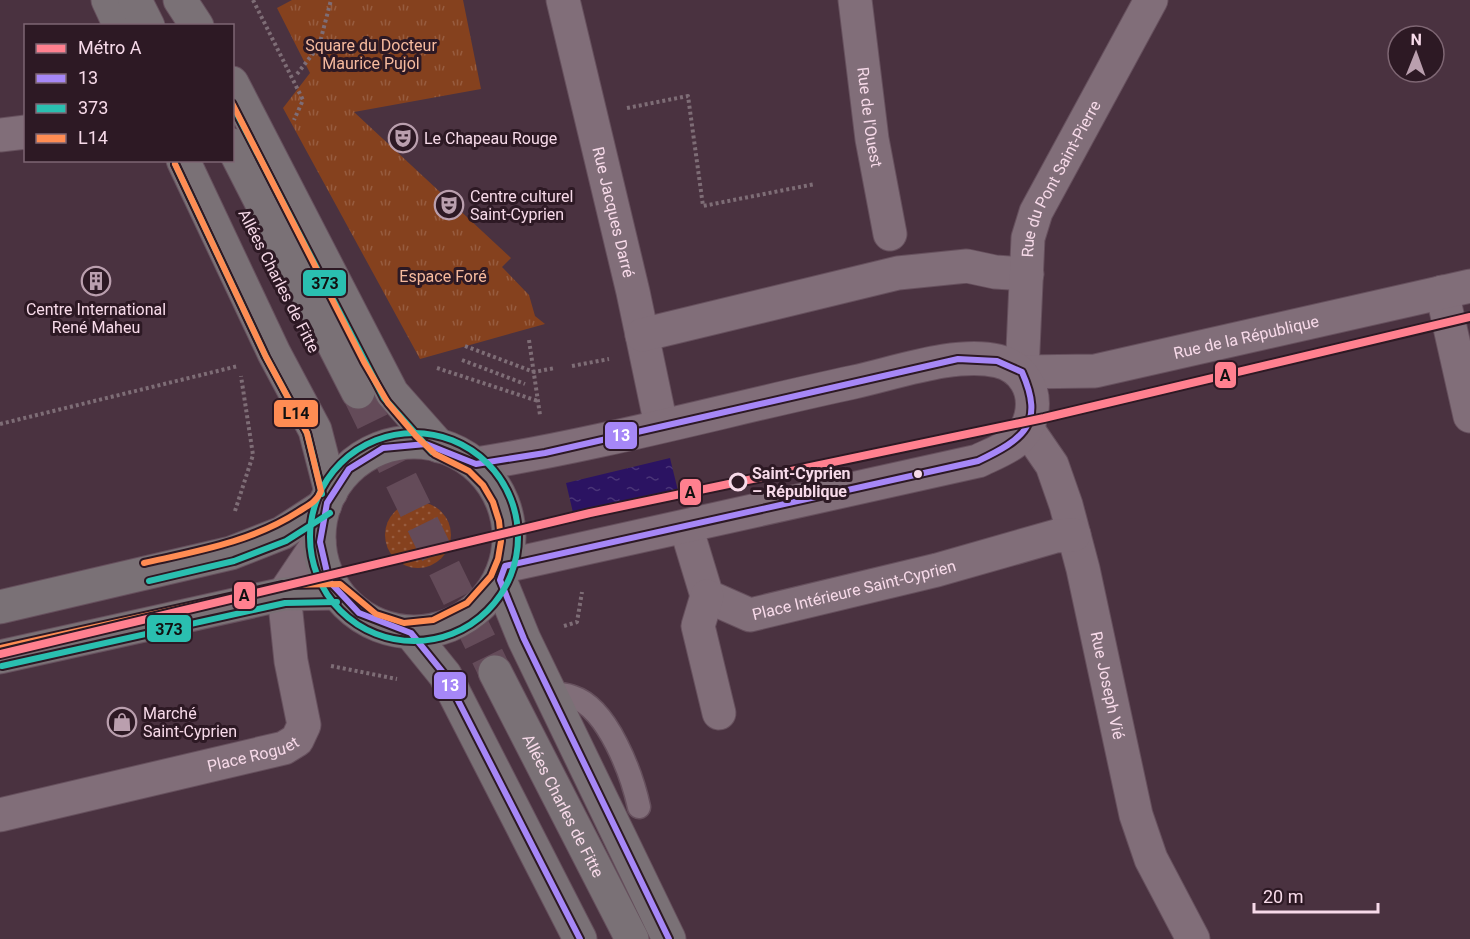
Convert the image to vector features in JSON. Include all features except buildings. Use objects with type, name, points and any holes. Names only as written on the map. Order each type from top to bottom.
[{"type":"main road","points":[[108,0],[119,24]]},
{"type":"main road","points":[[135,0],[147,24]]},
{"type":"main road","points":[[168,0],[177,24]]},
{"type":"main road","points":[[180,0],[196,24]]},
{"type":"main road","points":[[234,87],[392,393],[439,446]]},
{"type":"main road","name":"Allées Charles de Fitte","points":[[217,162],[350,397],[234,149]]},
{"type":"main road","points":[[184,162],[274,353],[315,430],[328,498]]},
{"type":"main road","points":[[415,442],[439,446],[458,453],[476,464],[487,476],[504,504],[510,535],[502,573],[484,602],[463,619],[438,630],[411,633],[369,621],[351,609],[327,577],[319,542],[328,498],[342,474],[374,451],[415,442]]},
{"type":"main road","points":[[0,607],[231,553],[282,533],[328,498]]},
{"type":"main road","points":[[502,573],[550,692],[669,939]]},
{"type":"main road","points":[[0,657],[284,594],[337,592]]},
{"type":"main road","points":[[411,633],[445,675],[580,939]]},
{"type":"main road","name":"Allées Charles de Fitte","points":[[612,939],[487,676],[632,939]]},
{"type":"street","name":"Rue Jacques Darré","points":[[563,0],[642,334],[661,425]]},
{"type":"street","name":"Rue de l'Ouest","points":[[855,0],[872,139],[890,234]]},
{"type":"street","name":"Rue du Pont Saint-Pierre","points":[[1022,372],[1029,238],[1036,212],[1151,0]]},
{"type":"street","points":[[0,135],[24,132]]},
{"type":"street","points":[[642,334],[898,273],[967,266],[995,272],[1027,274]]},
{"type":"street","points":[[1456,289],[1470,416]]},
{"type":"street","name":"Rue de la République","points":[[1022,372],[1095,371],[1456,289]]},
{"type":"street","points":[[476,464],[545,453],[958,359],[997,361],[1022,372],[1031,397],[1032,412],[1028,430],[1017,441],[978,461],[686,527],[502,573]]},
{"type":"street","name":"Rue Joseph Vié","points":[[1028,430],[1052,465],[1074,535],[1136,815],[1151,859],[1193,939]]},
{"type":"street","points":[[686,527],[707,596],[698,627],[719,712]]},
{"type":"street","name":"Place Intérieure Saint-Cyprien","points":[[707,596],[750,615],[937,570],[1056,536],[1074,535]]},
{"type":"street","points":[[284,594],[319,542]]},
{"type":"street","name":"Place Roguet","points":[[0,815],[284,748],[297,740],[304,725],[291,661],[284,594]]},
{"type":"lane","points":[[550,692],[576,697],[607,726],[632,777],[639,807]]},
{"type":"path","points":[[253,0],[303,100],[274,164]]},
{"type":"path","points":[[297,74],[319,46],[331,0]]},
{"type":"path","points":[[621,109],[688,96],[703,206],[815,184]]},
{"type":"path","points":[[529,339],[541,421]]},
{"type":"path","points":[[465,346],[534,372],[555,368]]},
{"type":"path","points":[[462,360],[525,384]]},
{"type":"path","points":[[0,424],[239,366],[253,455],[232,522]]},
{"type":"path","points":[[437,368],[538,401]]},
{"type":"path","points":[[564,626],[577,622],[582,592]]},
{"type":"path","points":[[326,665],[383,674],[406,682]]},
{"type":"green space","name":"Espace Foré","points":[[292,0],[463,0],[481,89],[354,112],[511,258],[502,267],[529,295],[535,316],[545,324],[420,359],[283,108],[310,73],[277,8]]},
{"type":"green space","points":[[418,502],[431,505],[441,512],[448,522],[451,535],[448,548],[441,558],[431,565],[418,568],[405,565],[395,558],[388,548],[385,535],[388,522],[395,512],[405,505]]},
{"type":"water","points":[[670,458],[679,495],[575,521],[566,483]]},
{"type":"tunnel","points":[[358,392],[495,672]]},
{"type":"metro line","name":"A","points":[[0,654],[590,513],[1044,418],[1470,317]]},
{"type":"transit line","name":"L14","points":[[0,648],[283,585],[340,584],[376,614],[404,623],[433,620],[467,603],[491,576],[498,559],[501,541],[499,521],[493,502],[483,485],[469,471],[435,454],[388,403],[364,362],[234,107]]},
{"type":"transit line","name":"373","points":[[234,108],[384,398],[432,452]]},
{"type":"transit line","name":"373","points":[[175,164],[266,357],[307,433],[322,494]]},
{"type":"transit line","name":"L14","points":[[144,563],[223,544],[262,531],[308,506],[321,491],[307,433],[266,357],[175,164]]},
{"type":"transit line","name":"13","points":[[580,939],[445,675],[411,633],[359,613],[329,581],[320,542],[327,503],[349,469],[383,448],[426,444],[476,464],[545,453],[958,359],[997,361],[1022,372],[1029,390],[1031,405],[1026,428],[1008,445],[978,461],[505,566],[500,580],[524,639],[669,939]]},
{"type":"transit line","name":"373","points":[[414,433],[434,435],[454,441],[480,457],[494,471],[510,497],[516,517],[518,537],[516,557],[510,577],[494,603],[480,617],[454,633],[434,639],[414,641],[394,639],[374,633],[348,617],[334,603],[318,577],[312,557],[310,537],[312,517],[318,497],[334,471],[348,457],[374,441],[394,435],[414,433]]},
{"type":"transit line","name":"373","points":[[149,581],[234,561],[286,541],[330,513]]},
{"type":"transit line","name":"373","points":[[2,666],[285,603],[337,602]]},
{"type":"place","name":"Le Chapeau Rouge","points":[[403,138]]},
{"type":"place","name":"Centre culturel Saint-Cyprien","points":[[449,205]]},
{"type":"place","name":"Centre International René Maheu","points":[[96,281]]},
{"type":"place","name":"Saint-Cyprien – République","points":[[738,482]]},
{"type":"place","name":"Marché Saint-Cyprien","points":[[122,722]]},
{"type":"park label","name":"Square du Docteur Maurice Pujol","points":[[371,54]]}]
